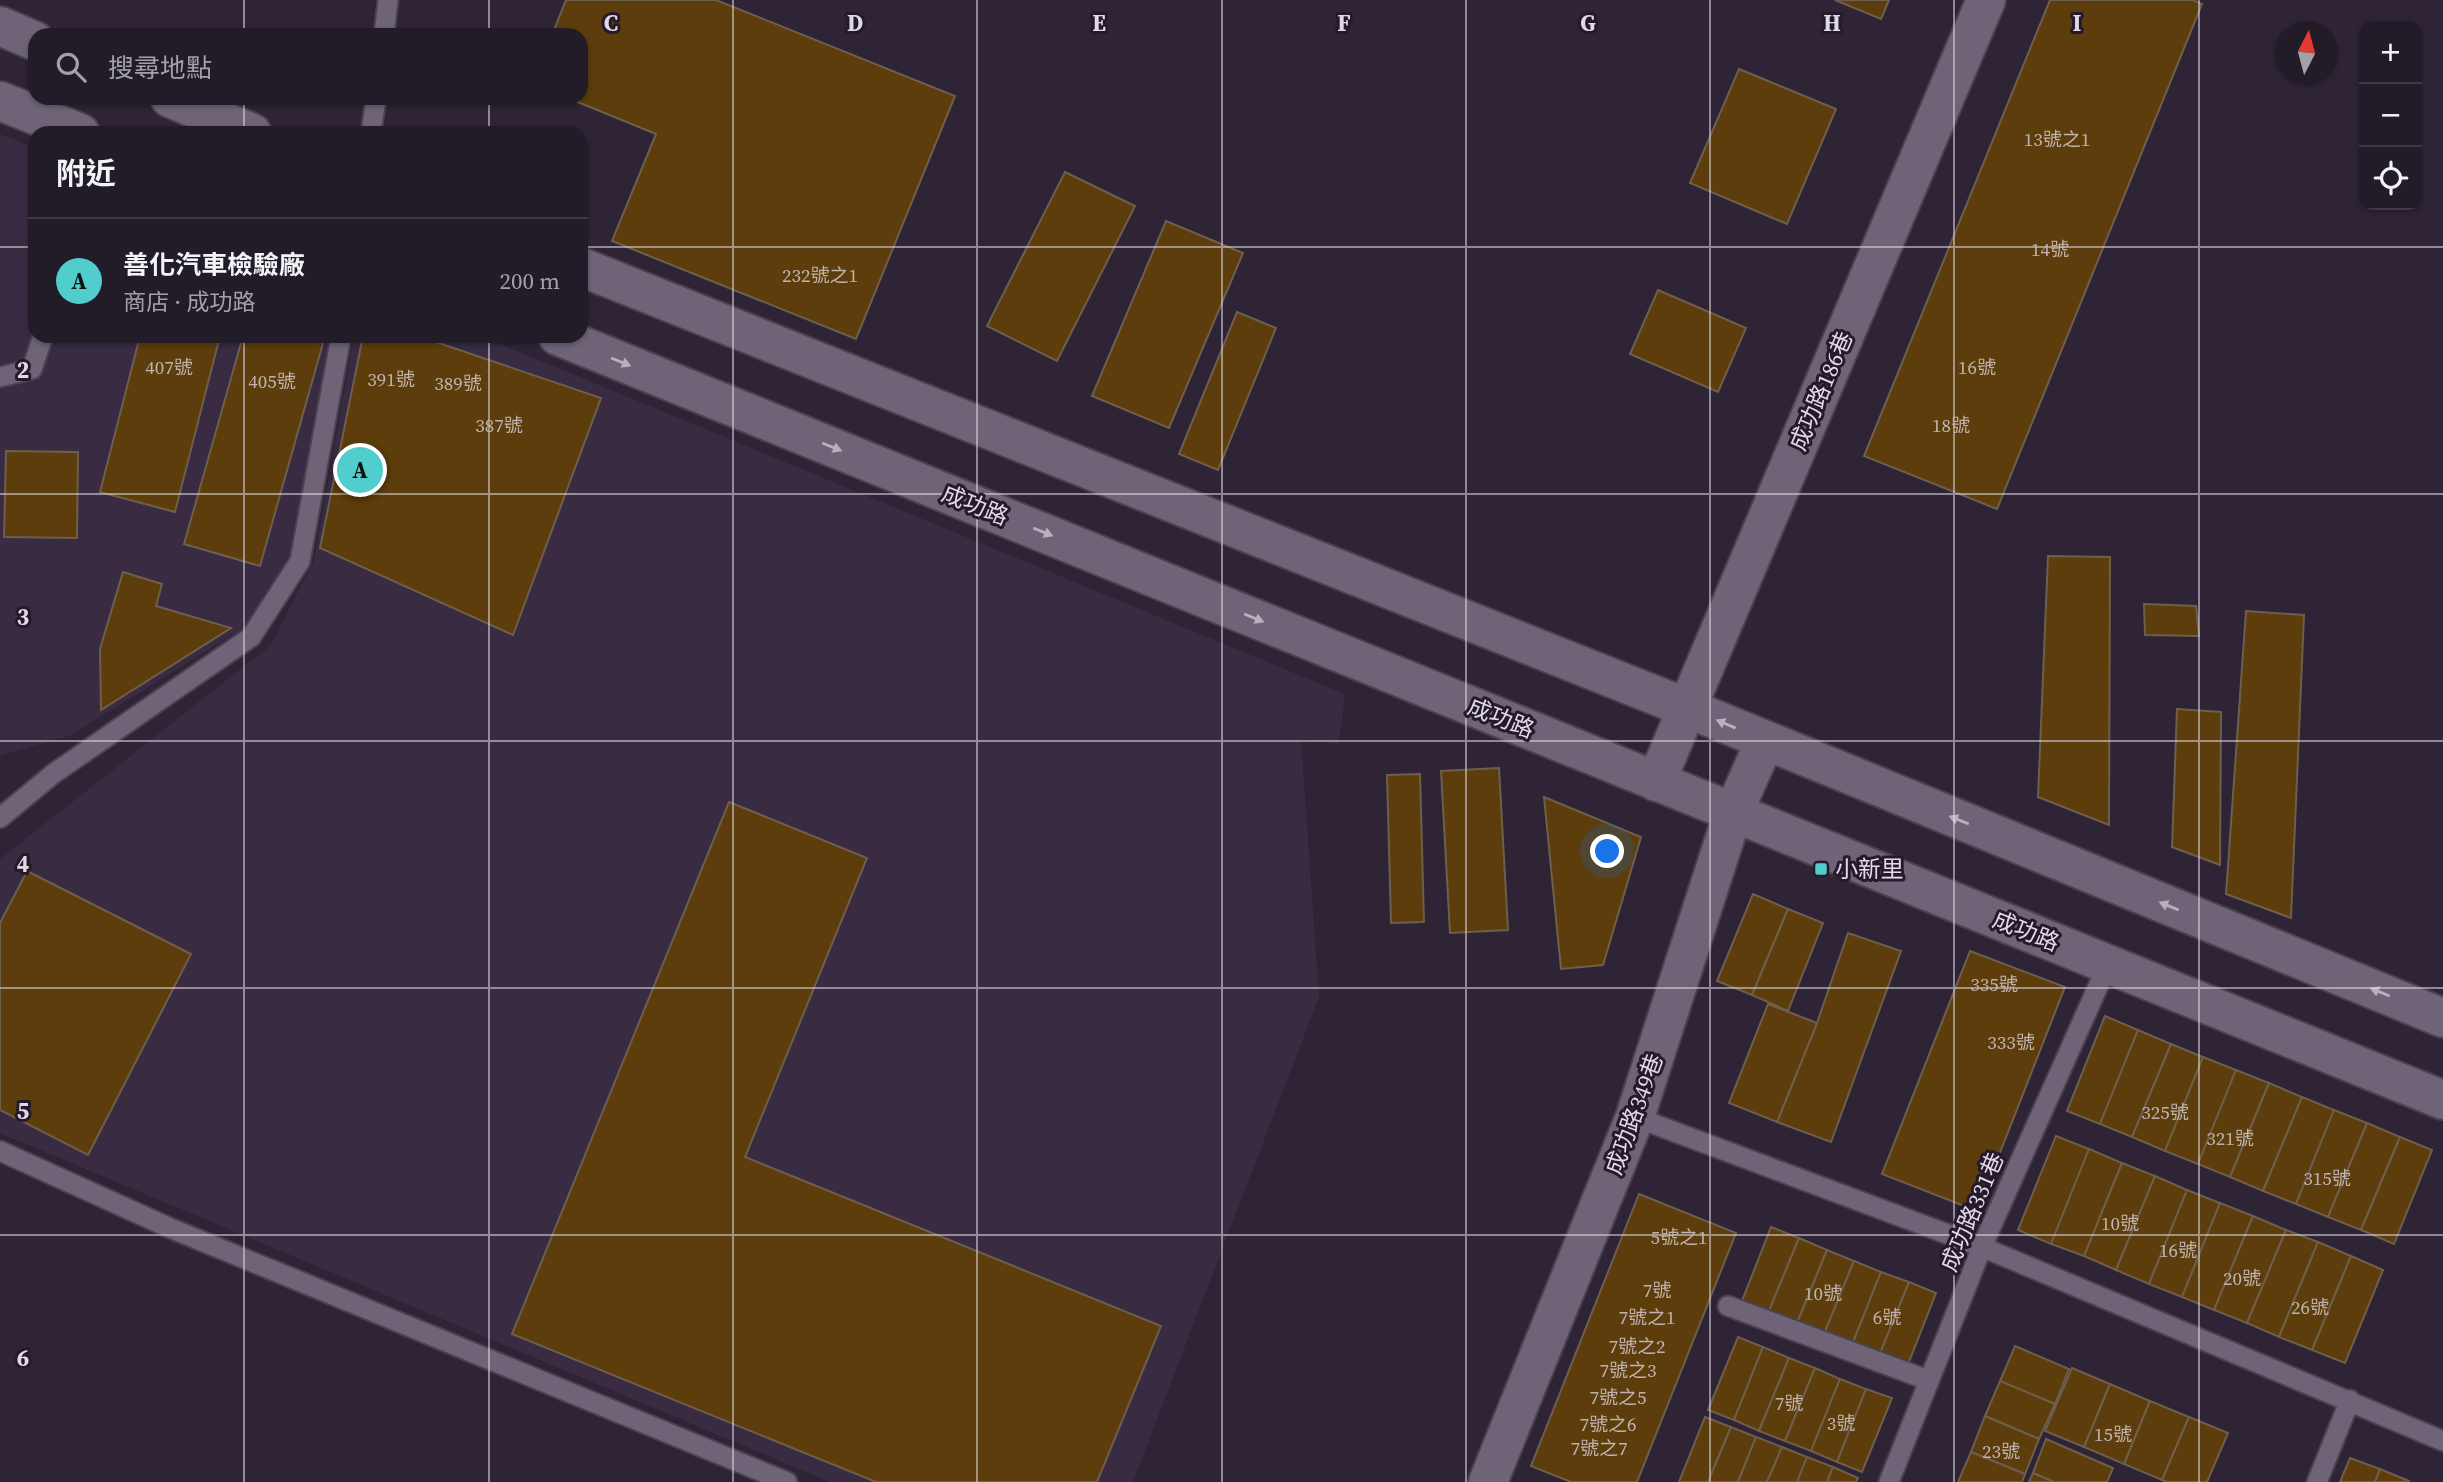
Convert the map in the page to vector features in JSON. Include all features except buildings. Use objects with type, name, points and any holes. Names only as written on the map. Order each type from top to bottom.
[{"type":"main road","name":"成功路186巷","points":[[1656,782],[1986,0]]},
{"type":"main road","points":[[0,26],[28,38]]},
{"type":"main road","points":[[0,101],[62,126]]},
{"type":"main road","points":[[186,105],[236,126]]},
{"type":"main road","points":[[588,270],[1687,708],[2443,1018]]},
{"type":"main road","name":"成功路","points":[[575,343],[2443,1100]]},
{"type":"main road","name":"成功路349巷","points":[[1488,1482],[1635,1117],[1732,813],[1765,741]]},
{"type":"lane","points":[[385,28],[388,0]]},
{"type":"lane","points":[[372,126],[375,105]]},
{"type":"lane","points":[[0,377],[32,369],[41,343]]},
{"type":"lane","points":[[0,818],[53,774],[251,637],[300,561],[340,343]]},
{"type":"lane","name":"成功路331巷","points":[[1889,1482],[1982,1247],[2108,964]]},
{"type":"lane","points":[[1635,1117],[1982,1247],[2443,1441]]},
{"type":"lane","points":[[0,1151],[170,1228],[787,1482]]},
{"type":"lane","points":[[1728,1306],[1928,1380]]},
{"type":"lane","points":[[2317,1482],[2350,1400]]},
{"type":"shaded area","points":[[0,134],[28,145],[28,343],[331,343],[290,556],[242,629],[71,735],[0,756]]},
{"type":"shaded area","points":[[353,343],[498,343],[1345,694],[1339,744],[1301,740],[1319,997],[1133,1482],[830,1482],[0,1133],[0,859],[271,645],[314,560]]},
{"type":"place","name":"善化汽車檢驗廠","points":[[360,470]]},
{"type":"place","name":"小新里","points":[[1821,869]]}]
